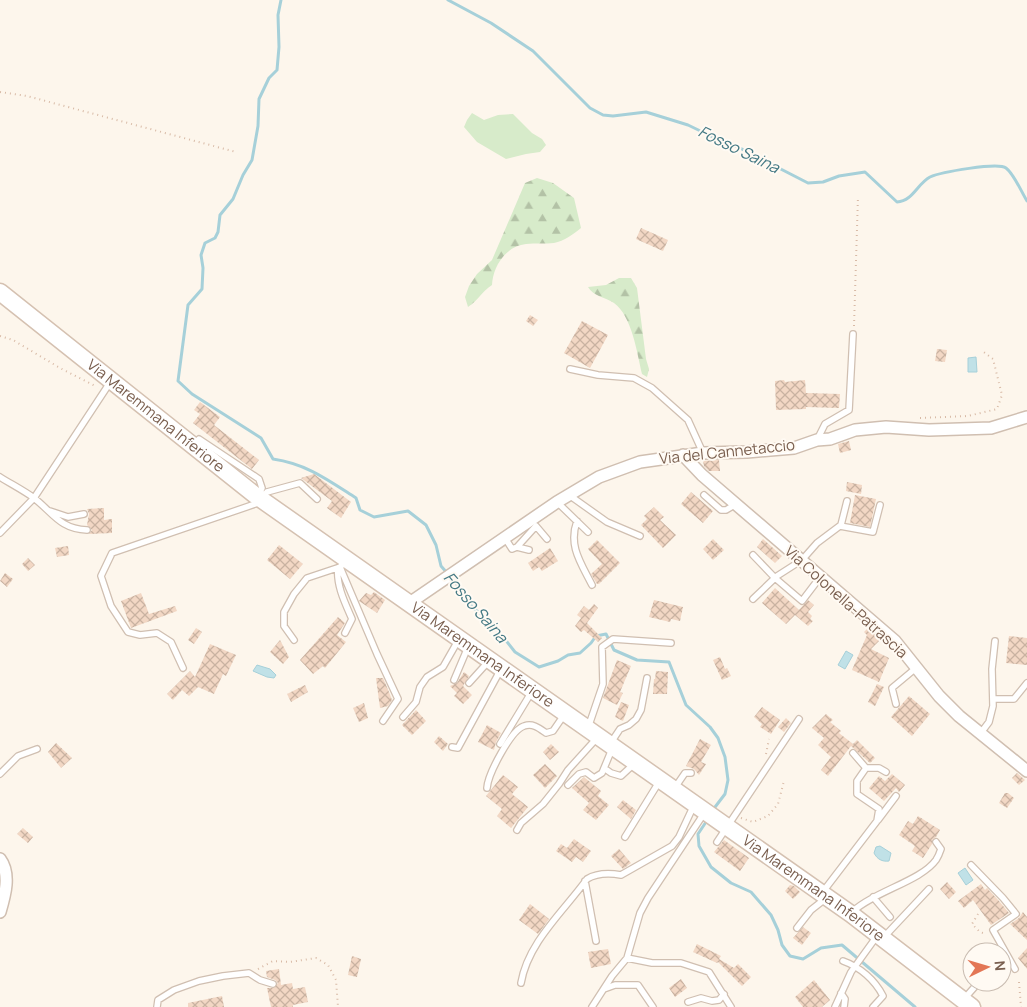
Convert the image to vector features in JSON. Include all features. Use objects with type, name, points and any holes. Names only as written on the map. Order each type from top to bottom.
[{"type":"main road","name":"Via Maremmana Inferiore","points":[[0,292],[107,386],[193,447],[341,565],[408,604],[660,780],[714,814],[851,914],[968,1003]]},
{"type":"street","name":"Via del Cannetaccio","points":[[408,604],[556,502],[599,477],[640,462],[703,453],[794,448],[856,430],[886,427],[929,430],[991,428],[1027,417]]},
{"type":"street","name":"Via Colonella-Patrascia","points":[[683,455],[702,475],[895,641],[958,716],[1027,771]]},
{"type":"street","points":[[0,859],[6,876],[6,891],[0,912]]},
{"type":"lane","points":[[817,440],[825,424],[849,410],[853,334]]},
{"type":"lane","points":[[570,369],[598,375],[634,378],[652,388],[688,420],[703,453]]},
{"type":"lane","points":[[0,533],[34,498],[107,386]]},
{"type":"lane","points":[[0,477],[34,498],[62,523],[75,530],[87,530]]},
{"type":"lane","points":[[183,668],[171,642],[157,633],[140,634],[128,632],[111,606],[101,576],[112,553],[260,499],[267,492],[300,483],[317,498]]},
{"type":"lane","points":[[569,495],[607,522],[640,536]]},
{"type":"lane","points":[[704,495],[721,510],[726,510],[736,504]]},
{"type":"lane","points":[[753,599],[776,578],[802,560],[817,543],[840,526],[847,501]]},
{"type":"lane","points":[[556,502],[588,532]]},
{"type":"lane","points":[[840,526],[873,532],[880,505]]},
{"type":"lane","points":[[47,510],[68,517],[84,514]]},
{"type":"lane","points":[[577,522],[572,543],[592,585]]},
{"type":"lane","points":[[517,547],[536,526],[547,539]]},
{"type":"lane","points":[[505,538],[512,549],[517,547],[529,550]]},
{"type":"lane","points":[[753,555],[802,600],[821,576]]},
{"type":"lane","points":[[341,565],[338,574],[342,598],[352,619],[345,633]]},
{"type":"lane","points":[[294,640],[284,626],[284,612],[294,594],[307,578],[341,565]]},
{"type":"lane","points":[[341,565],[377,654],[398,699],[383,721]]},
{"type":"lane","points":[[568,785],[579,774],[586,772],[594,778],[604,768],[602,739],[602,647],[613,639],[671,643]]},
{"type":"lane","points":[[980,734],[989,722],[994,706],[992,669],[994,641]]},
{"type":"lane","points":[[454,680],[464,642]]},
{"type":"lane","points":[[403,717],[416,702],[420,687],[427,677],[443,667],[464,642]]},
{"type":"lane","points":[[469,683],[496,665]]},
{"type":"lane","points":[[452,747],[458,748],[496,665]]},
{"type":"lane","points":[[896,704],[892,688],[916,668]]},
{"type":"lane","points":[[516,830],[542,804],[568,770],[602,739],[629,725],[636,719],[641,710],[647,678]]},
{"type":"lane","points":[[993,699],[1014,699],[1027,683]]},
{"type":"lane","points":[[500,744],[532,691]]},
{"type":"lane","points":[[487,788],[494,766],[515,733],[523,726],[533,725],[546,732],[553,731],[565,714]]},
{"type":"lane","points":[[592,1007],[612,976],[627,958],[640,913],[648,898],[714,814],[799,719]]},
{"type":"lane","points":[[0,774],[18,756],[37,749]]},
{"type":"lane","points":[[853,753],[866,768],[879,768],[886,772]]},
{"type":"lane","points":[[604,768],[611,773],[621,776],[635,762]]},
{"type":"lane","points":[[866,768],[857,781],[856,794],[879,809],[877,821]]},
{"type":"lane","points":[[674,789],[685,773],[691,772]]},
{"type":"lane","points":[[625,837],[660,780]]},
{"type":"lane","points":[[797,928],[810,910],[824,896],[896,796]]},
{"type":"lane","points":[[714,814],[717,842]]},
{"type":"lane","points":[[521,983],[524,968],[536,946],[558,914],[585,881],[593,875],[621,875],[672,846],[679,837],[714,814]]},
{"type":"lane","points":[[851,914],[861,904],[922,872],[936,860],[941,849],[936,842]]},
{"type":"lane","points":[[971,865],[1016,914],[993,930],[998,942]]},
{"type":"lane","points":[[585,881],[596,941]]},
{"type":"lane","points":[[834,1006],[856,966],[880,936],[929,889]]},
{"type":"lane","points":[[873,897],[890,917]]},
{"type":"lane","points":[[627,958],[652,963],[681,964],[709,972],[731,1007]]},
{"type":"lane","points":[[843,961],[856,966],[878,985],[883,996],[874,1007]]},
{"type":"lane","points":[[1012,965],[1015,969]]},
{"type":"lane","points":[[157,1007],[158,1000],[174,990],[200,981],[223,976],[249,973],[260,980],[273,984]]},
{"type":"lane","points":[[604,989],[615,986],[638,985],[653,1007]]},
{"type":"lane","points":[[841,992],[845,999],[844,1007]]},
{"type":"lane","points":[[688,1002],[701,998],[712,1001],[719,1000],[724,994]]},
{"type":"path","points":[[0,92],[27,96],[236,152]]},
{"type":"path","points":[[853,334],[858,196]]},
{"type":"path","points":[[0,336],[13,340],[60,368],[107,386]]},
{"type":"path","points":[[920,418],[968,416],[997,409],[1002,395],[993,359],[981,350]]},
{"type":"path","points":[[714,814],[753,822],[768,816],[778,804],[784,781]]},
{"type":"path","points":[[978,914],[972,924],[980,932],[987,934],[993,930]]},
{"type":"path","points":[[249,973],[273,961],[290,962],[316,958],[328,965],[336,980],[338,1007]]},
{"type":"path","points":[[1019,982],[1021,1007]]},
{"type":"green space","points":[[472,113],[484,120],[498,115],[513,114],[532,133],[542,139],[546,145],[540,152],[506,159],[477,142],[464,127]]},
{"type":"green space","points":[[537,178],[553,183],[574,198],[581,228],[558,242],[526,244],[512,249],[498,264],[492,285],[468,307],[465,297],[469,286],[477,274],[492,260],[525,183]]},
{"type":"green space","points":[[619,278],[631,278],[637,288],[646,359],[649,369],[647,377],[642,374],[633,336],[620,309],[614,303],[596,294],[588,287],[606,285]]},
{"type":"water","points":[[976,357],[977,372],[968,372],[968,358]]},
{"type":"water","points":[[846,651],[853,655],[845,669],[838,665]]},
{"type":"water","points":[[257,665],[270,669],[276,675],[274,678],[267,677],[253,671]]},
{"type":"water","points":[[880,846],[891,853],[889,861],[882,860],[875,855],[876,847]]},
{"type":"water","points":[[965,868],[973,880],[966,885],[958,873]]},
{"type":"building","points":[[641,228],[668,240],[663,251],[636,239]]},
{"type":"building","points":[[530,315],[538,320],[533,326],[526,321]]},
{"type":"building","points":[[582,321],[608,335],[590,368],[564,353]]},
{"type":"building","points":[[937,349],[947,350],[945,362],[935,361]]},
{"type":"building","points":[[784,380],[785,382],[805,380],[806,393],[840,394],[839,408],[806,407],[806,409],[776,410],[775,381]]},
{"type":"building","points":[[200,402],[220,417],[214,425],[259,460],[252,469],[193,423],[200,414],[194,410]]},
{"type":"building","points":[[849,441],[851,450],[840,453],[838,444]]},
{"type":"building","points":[[719,460],[720,471],[709,471],[704,466],[703,461]]},
{"type":"building","points":[[314,474],[351,502],[341,518],[327,508],[332,501],[301,478]]},
{"type":"building","points":[[847,482],[862,485],[861,494],[846,491]]},
{"type":"building","points":[[691,492],[713,511],[703,523],[681,504]]},
{"type":"building","points":[[855,495],[876,499],[870,527],[850,523]]},
{"type":"building","points":[[654,507],[664,517],[660,520],[676,535],[663,548],[641,525],[647,519],[644,516]]},
{"type":"building","points":[[104,508],[104,520],[112,519],[112,533],[89,534],[92,530],[87,525],[89,514],[87,509]]},
{"type":"building","points":[[713,539],[724,550],[713,560],[703,549]]},
{"type":"building","points":[[763,539],[782,556],[775,563],[757,547]]},
{"type":"building","points":[[597,540],[620,563],[599,584],[597,584],[591,574],[602,564],[588,549]]},
{"type":"building","points":[[279,545],[303,564],[290,579],[267,560]]},
{"type":"building","points":[[68,546],[69,555],[57,557],[55,548]]},
{"type":"building","points":[[550,548],[558,561],[542,571],[539,567],[533,571],[528,563]]},
{"type":"building","points":[[28,558],[35,565],[28,571],[22,564]]},
{"type":"building","points":[[5,573],[13,579],[7,587],[0,581]]},
{"type":"building","points":[[775,588],[799,610],[808,600],[814,605],[808,612],[812,616],[810,619],[813,621],[808,626],[795,615],[786,624],[762,603]]},
{"type":"building","points":[[374,592],[385,600],[377,613],[359,601],[366,593],[371,595]]},
{"type":"building","points":[[141,593],[149,614],[175,606],[177,611],[131,628],[121,601]]},
{"type":"building","points":[[654,600],[683,607],[680,621],[671,619],[670,622],[649,617]]},
{"type":"building","points":[[594,604],[598,608],[587,623],[602,638],[598,642],[584,630],[581,632],[575,626],[581,618],[577,615],[584,606],[589,610]]},
{"type":"building","points":[[338,617],[345,623],[337,635],[346,642],[325,668],[323,666],[313,674],[300,660]]},
{"type":"building","points":[[196,628],[202,632],[194,644],[188,640]]},
{"type":"building","points":[[868,628],[881,639],[871,649],[889,658],[879,682],[852,670],[867,635],[864,632]]},
{"type":"building","points":[[1009,636],[1027,638],[1027,665],[1006,663]]},
{"type":"building","points":[[280,640],[289,657],[283,664],[270,652]]},
{"type":"building","points":[[210,644],[236,655],[226,676],[223,674],[214,694],[198,687],[189,696],[182,690],[173,700],[167,694],[190,671],[195,677]]},
{"type":"building","points":[[720,657],[725,669],[727,668],[731,676],[722,680],[713,660]]},
{"type":"building","points":[[617,660],[631,666],[620,692],[623,693],[617,705],[603,698]]},
{"type":"building","points":[[656,671],[668,672],[667,694],[653,694]]},
{"type":"building","points":[[464,672],[469,676],[463,686],[472,695],[463,704],[454,696],[457,693],[450,686],[457,683]]},
{"type":"building","points":[[376,678],[383,678],[389,692],[392,700],[388,706],[380,708]]},
{"type":"building","points":[[877,684],[884,687],[875,706],[868,702]]},
{"type":"building","points":[[305,685],[308,692],[291,702],[287,694]]},
{"type":"building","points":[[909,696],[930,714],[912,736],[891,717]]},
{"type":"building","points":[[621,702],[629,705],[623,721],[615,717]]},
{"type":"building","points":[[364,703],[368,718],[359,722],[353,708]]},
{"type":"building","points":[[762,707],[780,720],[771,734],[760,727],[762,724],[754,717]]},
{"type":"building","points":[[416,710],[426,721],[412,735],[402,725]]},
{"type":"building","points":[[826,714],[833,720],[830,722],[841,731],[839,733],[853,744],[857,740],[875,758],[870,763],[851,746],[828,776],[821,770],[831,757],[818,745],[824,738],[812,728]]},
{"type":"building","points":[[786,718],[791,723],[784,732],[778,727]]},
{"type":"building","points":[[487,725],[501,733],[494,750],[478,742]]},
{"type":"building","points":[[439,736],[448,744],[443,751],[434,742]]},
{"type":"building","points":[[700,739],[711,745],[701,762],[706,764],[699,775],[694,769],[686,766]]},
{"type":"building","points":[[56,743],[72,758],[61,768],[48,752]]},
{"type":"building","points":[[551,744],[559,752],[550,760],[543,752]]},
{"type":"building","points":[[545,764],[557,776],[545,788],[533,775]]},
{"type":"building","points":[[1017,773],[1025,780],[1019,785],[1012,778]]},
{"type":"building","points":[[892,774],[905,785],[899,792],[896,788],[884,801],[869,788],[879,776],[885,781]]},
{"type":"building","points":[[503,775],[518,787],[512,794],[528,807],[511,828],[497,816],[502,809],[486,796]]},
{"type":"building","points":[[584,777],[601,791],[598,796],[609,805],[596,820],[583,810],[589,803],[572,788]]},
{"type":"building","points":[[1005,793],[1014,798],[1007,808],[999,803]]},
{"type":"building","points":[[623,800],[636,810],[631,819],[617,807]]},
{"type":"building","points":[[918,816],[940,830],[932,840],[932,844],[923,858],[912,851],[915,846],[899,835],[908,821],[913,824]]},
{"type":"building","points":[[23,828],[33,837],[28,843],[17,834]]},
{"type":"building","points":[[574,839],[591,851],[583,862],[576,857],[572,862],[556,851],[561,844],[567,848]]},
{"type":"building","points":[[724,840],[749,858],[740,871],[714,852]]},
{"type":"building","points":[[619,849],[631,863],[623,869],[611,856]]},
{"type":"building","points":[[947,882],[956,892],[949,899],[940,889]]},
{"type":"building","points":[[981,884],[985,890],[987,888],[1009,913],[991,925],[973,900],[964,908],[958,901]]},
{"type":"building","points":[[790,885],[800,892],[793,899],[785,891]]},
{"type":"building","points":[[530,904],[549,919],[538,934],[519,920]]},
{"type":"building","points":[[1023,912],[1027,917],[1027,940],[1010,924],[1019,918]]},
{"type":"building","points":[[803,927],[811,933],[802,945],[793,938]]},
{"type":"building","points":[[697,944],[721,956],[719,959],[734,968],[738,964],[751,977],[742,986],[718,962],[693,952]]},
{"type":"building","points":[[1027,948],[1027,969],[1018,958]]},
{"type":"building","points":[[608,949],[611,964],[591,968],[588,952]]},
{"type":"building","points":[[352,956],[361,959],[357,977],[348,975]]},
{"type":"building","points":[[279,969],[281,985],[292,983],[293,989],[305,987],[308,1002],[293,1005],[293,1007],[271,1007],[267,988],[274,988],[278,983],[267,977],[266,971]]},
{"type":"building","points":[[681,979],[687,988],[675,997],[669,988]]},
{"type":"building","points":[[814,980],[830,1000],[822,1007],[803,1007],[795,997]]},
{"type":"building","points":[[222,996],[224,1007],[188,1007],[188,1003]]},
{"type":"waterway","name":"Fosso Saina","points":[[281,0],[278,15],[279,47],[277,70],[269,78],[259,99],[258,126],[252,160],[243,175],[233,199],[220,215],[218,232],[215,238],[205,243],[201,255],[203,268],[202,289],[188,305],[178,381],[192,394],[261,438],[273,459],[307,469],[326,479],[356,498],[360,510],[374,517],[408,511],[426,525],[436,545],[441,566],[473,608],[492,623],[515,652],[539,667],[558,661],[568,655],[580,653],[596,636],[606,634],[614,650],[637,660],[669,662],[686,705],[710,727],[718,738],[725,757],[728,780],[725,794],[712,811]]},
{"type":"waterway","name":"Fosso Saina","points":[[448,0],[491,23],[533,51],[590,108],[603,115],[613,116],[646,112],[688,125],[738,147],[808,183],[823,182],[839,176],[865,172],[897,202],[907,199],[930,177],[969,168],[1001,166],[1006,168],[1012,175],[1027,201]]},
{"type":"waterway","name":"Fosso Saina","points":[[708,819],[698,834],[699,846],[711,867],[731,883],[751,892],[771,915],[782,945],[790,956],[803,959],[821,948],[842,945],[915,1007]]}]
